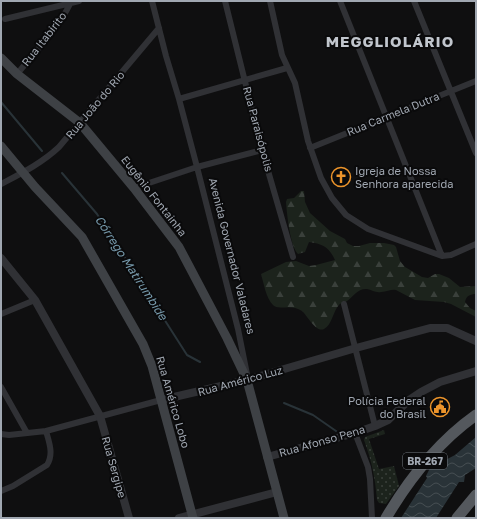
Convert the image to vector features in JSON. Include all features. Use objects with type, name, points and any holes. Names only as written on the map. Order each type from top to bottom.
[{"type":"highway","name":"BR-267","points":[[386,518],[421,465],[476,415]]},
{"type":"highway","points":[[460,516],[476,495]]},
{"type":"main road","name":"Eugênio Fontainha","points":[[1,58],[17,74],[80,123],[134,188],[179,247],[228,338],[247,380]]},
{"type":"main road","name":"Rua Américo Lobo","points":[[1,146],[23,173],[82,237],[143,344],[152,366],[162,400],[192,516]]},
{"type":"main road","name":"Avenida Governador Valadares","points":[[247,380],[284,518]]},
{"type":"street","points":[[5,19],[79,1]]},
{"type":"street","name":"Avenida Governador Valadares","points":[[152,1],[197,166],[238,329],[247,380]]},
{"type":"street","name":"Rua Paraisópolis","points":[[225,1],[262,150],[293,257]]},
{"type":"street","points":[[270,1],[282,55],[295,83],[310,148],[326,188],[338,207],[346,215],[368,229],[442,256],[451,255],[476,244]]},
{"type":"street","points":[[340,1],[442,256]]},
{"type":"street","points":[[414,1],[476,153]]},
{"type":"street","name":"Rua Itabirito","points":[[17,74],[55,29],[70,4]]},
{"type":"street","name":"Rua João do Rio","points":[[1,184],[23,173],[51,154],[80,123],[159,28]]},
{"type":"street","points":[[179,99],[287,68]]},
{"type":"street","name":"Rua Carmela Dutra","points":[[310,148],[476,81]]},
{"type":"street","points":[[134,188],[197,166],[262,150]]},
{"type":"street","name":"Rua Sergipe","points":[[1,258],[35,300],[100,416],[129,518]]},
{"type":"street","points":[[1,314],[35,300]]},
{"type":"street","points":[[344,304],[376,426]]},
{"type":"street","name":"Rua Américo Luz","points":[[1,434],[27,433],[46,430],[247,380],[430,328],[447,328],[476,341]]},
{"type":"street","name":"Rua Afonso Pena","points":[[268,457],[376,426],[388,420],[409,400],[440,382],[476,371]]},
{"type":"street","points":[[1,387],[27,433]]},
{"type":"street","points":[[1,491],[13,486],[47,465],[51,459],[51,451],[46,430]]},
{"type":"street","points":[[355,433],[368,467],[372,518]]},
{"type":"street","points":[[179,518],[192,516],[277,492]]},
{"type":"green space","points":[[301,191],[304,191],[305,202],[310,213],[330,231],[345,239],[347,243],[353,246],[370,243],[394,245],[400,261],[405,267],[422,277],[428,278],[435,274],[439,274],[449,278],[460,287],[476,286],[476,294],[472,294],[466,298],[465,302],[470,308],[476,311],[476,317],[451,304],[444,302],[415,300],[396,290],[376,292],[364,289],[358,291],[347,301],[340,304],[327,327],[321,330],[315,326],[302,311],[290,307],[276,307],[273,305],[267,295],[261,274],[286,262],[296,261],[309,266],[335,260],[328,249],[318,244],[309,242],[305,252],[298,254],[295,250],[289,230],[286,202],[287,199],[294,198]]},
{"type":"green space","points":[[384,430],[385,434],[369,439],[379,469],[394,466],[399,486],[386,504],[379,503],[377,500],[373,470],[364,440],[365,437]]},
{"type":"water","points":[[476,437],[476,468],[465,475],[464,482],[459,482],[436,518],[401,518],[427,478],[426,476],[430,468],[455,455]]},
{"type":"waterway","name":"Córrego Matirumbide","points":[[1,102],[42,151]]},
{"type":"waterway","name":"Córrego Matirumbide","points":[[62,173],[97,214],[187,355],[200,362]]},
{"type":"waterway","name":"Córrego Matirumbide","points":[[284,403],[313,415],[336,431]]},
{"type":"place","name":"Igreja de Nossa Senhora aparecida","points":[[341,177]]},
{"type":"place","name":"Polícia Federal do Brasil","points":[[440,407]]},
{"type":"district","name":"MEGGLIOLÁRIO","points":[[390,42]]}]
